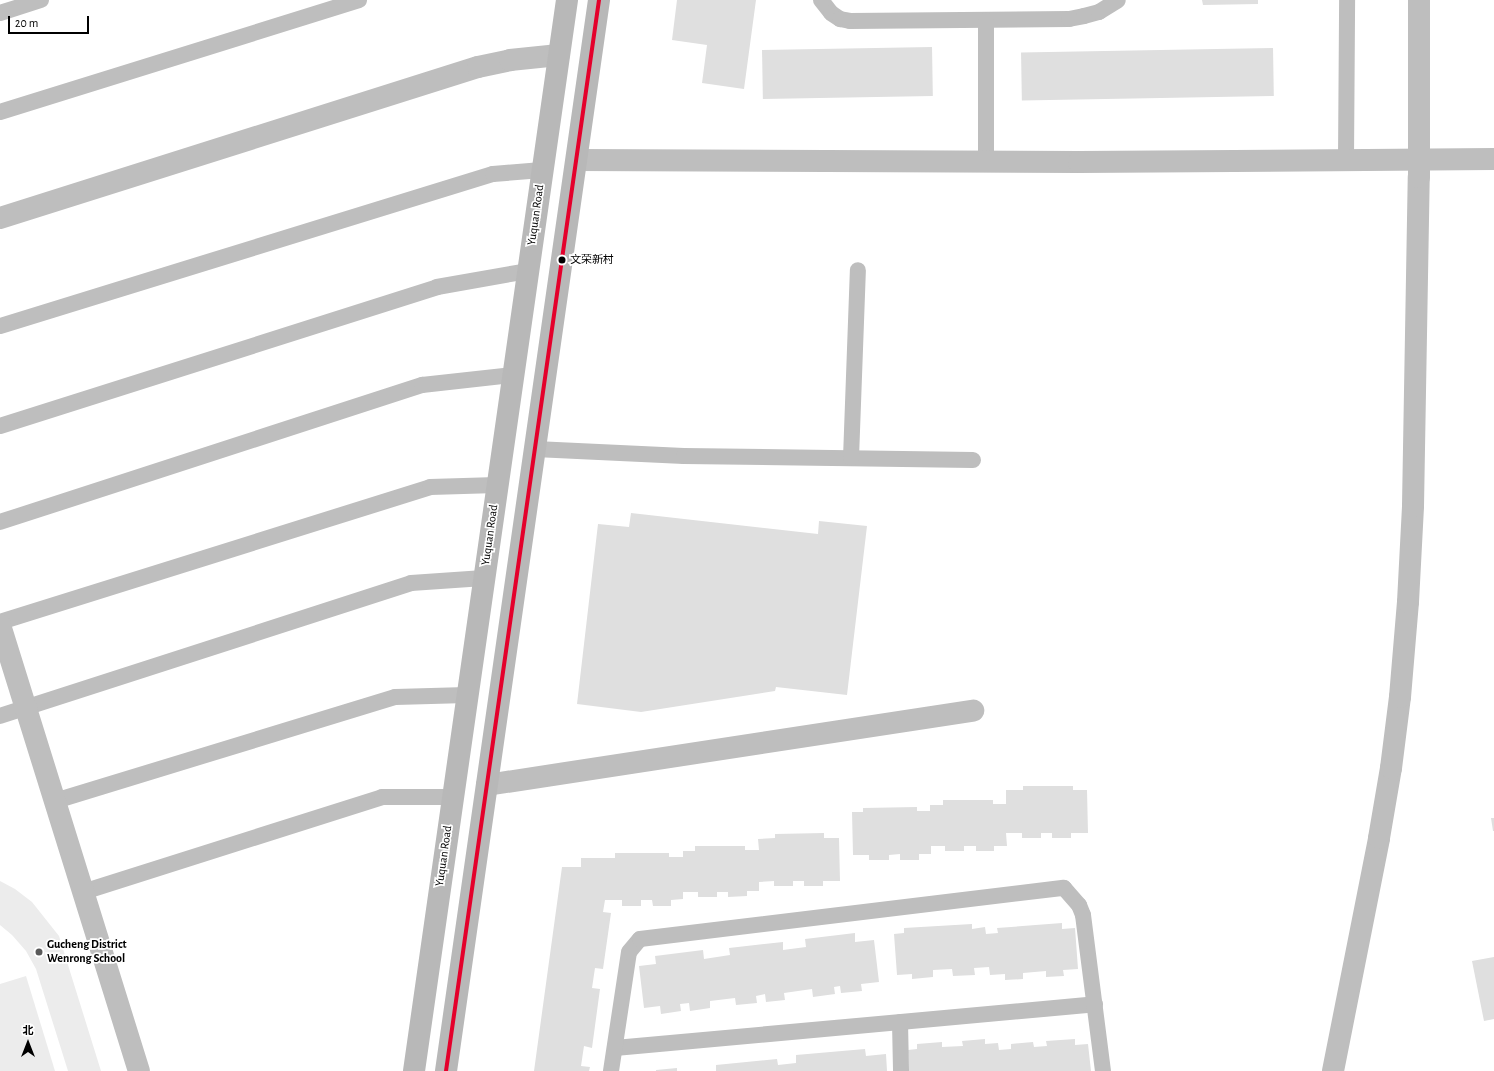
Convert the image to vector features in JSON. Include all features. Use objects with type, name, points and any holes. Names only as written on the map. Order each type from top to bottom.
[{"type":"main road","name":"Yuquan Road","points":[[414,1071],[567,0]]},
{"type":"main road","points":[[446,1071],[599,0]]},
{"type":"street","points":[[1332,1071],[1379,838],[1391,768],[1401,689],[1408,602],[1413,506],[1419,160],[1419,0]]},
{"type":"street","points":[[0,218],[471,68],[510,60],[559,55]]},
{"type":"street","points":[[577,160],[986,162],[1494,160]]},
{"type":"street","points":[[0,624],[139,1071]]},
{"type":"street","points":[[487,785],[973,711]]},
{"type":"lane","points":[[0,13],[41,0]]},
{"type":"lane","points":[[0,112],[359,0]]},
{"type":"lane","points":[[821,0],[831,13],[840,19],[850,21],[1069,19],[1099,12],[1118,0]]},
{"type":"lane","points":[[1346,160],[1348,0]]},
{"type":"lane","points":[[986,20],[986,162]]},
{"type":"lane","points":[[0,326],[493,174],[542,170]]},
{"type":"lane","points":[[851,458],[858,270]]},
{"type":"lane","points":[[0,426],[437,287],[528,271]]},
{"type":"lane","points":[[0,522],[422,385],[513,375]]},
{"type":"lane","points":[[535,449],[684,456],[973,460]]},
{"type":"lane","points":[[0,624],[430,487],[497,485]]},
{"type":"lane","points":[[0,716],[411,583],[484,578]]},
{"type":"lane","points":[[55,801],[395,697],[467,695]]},
{"type":"lane","points":[[83,892],[382,797],[453,797]]},
{"type":"lane","points":[[611,1071],[629,952],[640,939],[1064,888],[1079,905],[1083,915],[1103,1071]]},
{"type":"lane","points":[[615,1048],[1095,1004]]},
{"type":"lane","points":[[900,1022],[901,1071]]},
{"type":"shaded area","points":[[0,881],[15,889],[32,902],[59,936],[101,1071],[68,1071],[36,969],[26,951],[12,935],[0,925]]},
{"type":"shaded area","points":[[26,976],[55,1071],[0,1071],[0,984]]},
{"type":"building","points":[[677,0],[756,0],[744,89],[702,83],[707,45],[672,40]]},
{"type":"building","points":[[1202,0],[1258,0],[1258,4],[1203,5]]},
{"type":"building","points":[[932,47],[933,96],[763,99],[762,50]]},
{"type":"building","points":[[1273,48],[1274,96],[1022,100],[1021,52]]},
{"type":"building","points":[[631,513],[818,534],[819,521],[867,526],[847,695],[776,687],[775,691],[641,712],[577,704],[598,524],[629,527]]},
{"type":"building","points":[[1023,786],[1073,786],[1073,790],[1087,790],[1088,833],[1071,833],[1071,838],[1052,838],[1052,833],[1041,833],[1041,838],[1022,838],[1022,833],[1006,833],[1007,846],[994,846],[994,851],[976,851],[976,846],[964,846],[964,851],[945,851],[945,846],[931,846],[931,854],[919,854],[919,860],[900,860],[900,854],[889,855],[889,860],[869,860],[869,855],[853,855],[852,812],[863,812],[863,808],[917,807],[917,811],[930,811],[930,805],[943,805],[943,800],[993,800],[993,804],[1006,804],[1006,790],[1023,790]]},
{"type":"building","points":[[1491,818],[1494,818],[1494,831],[1493,831]]},
{"type":"building","points":[[824,833],[824,838],[839,838],[840,881],[823,881],[823,886],[804,886],[804,881],[793,881],[793,886],[774,886],[774,881],[759,882],[759,891],[747,891],[747,896],[728,897],[728,892],[717,892],[717,897],[698,897],[698,892],[683,892],[683,899],[671,900],[671,906],[653,906],[652,900],[641,900],[641,906],[622,906],[622,900],[605,900],[603,912],[611,913],[603,969],[595,968],[592,988],[600,989],[592,1048],[584,1046],[581,1066],[590,1067],[589,1071],[534,1071],[562,867],[581,867],[581,858],[615,858],[615,853],[669,853],[669,857],[683,857],[683,851],[695,851],[695,846],[745,846],[745,850],[759,850],[758,839],[775,838],[775,834]]},
{"type":"building","points":[[1062,923],[1062,929],[1075,928],[1078,969],[1063,970],[1064,976],[1046,977],[1046,971],[1023,973],[1023,979],[1005,980],[1005,974],[990,975],[989,967],[974,968],[975,975],[953,976],[952,969],[933,970],[933,977],[912,979],[912,974],[897,975],[894,934],[904,933],[904,928],[972,924],[972,929],[985,927],[986,934],[998,933],[997,928]]},
{"type":"building","points":[[855,933],[855,942],[874,940],[879,982],[861,984],[862,991],[841,993],[840,986],[834,987],[835,994],[813,997],[812,989],[784,993],[785,1000],[766,1002],[765,994],[756,996],[757,1003],[736,1005],[735,998],[710,1001],[710,1008],[690,1011],[689,1003],[680,1004],[681,1011],[661,1014],[660,1006],[644,1008],[639,966],[656,964],[655,956],[703,950],[704,959],[730,955],[729,948],[783,942],[783,950],[806,947],[805,939]]},
{"type":"building","points":[[1494,957],[1494,1019],[1484,1021],[1472,961]]},
{"type":"building","points":[[985,1039],[985,1044],[998,1043],[999,1050],[1011,1049],[1011,1044],[1033,1042],[1034,1047],[1047,1046],[1046,1041],[1075,1039],[1075,1045],[1088,1044],[1091,1071],[909,1071],[908,1050],[917,1049],[917,1044],[942,1042],[942,1047],[963,1046],[962,1041]]},
{"type":"building","points":[[865,1049],[866,1056],[886,1054],[887,1071],[716,1071],[716,1065],[777,1059],[778,1065],[796,1063],[796,1055]]},
{"type":"building","points":[[677,1068],[677,1071],[656,1071],[656,1070]]},
{"type":"transit line","points":[[446,1071],[599,0]]},
{"type":"place","name":"文荣新村","points":[[562,260]]},
{"type":"place","name":"Gucheng District Wenrong School","points":[[39,952]]}]
